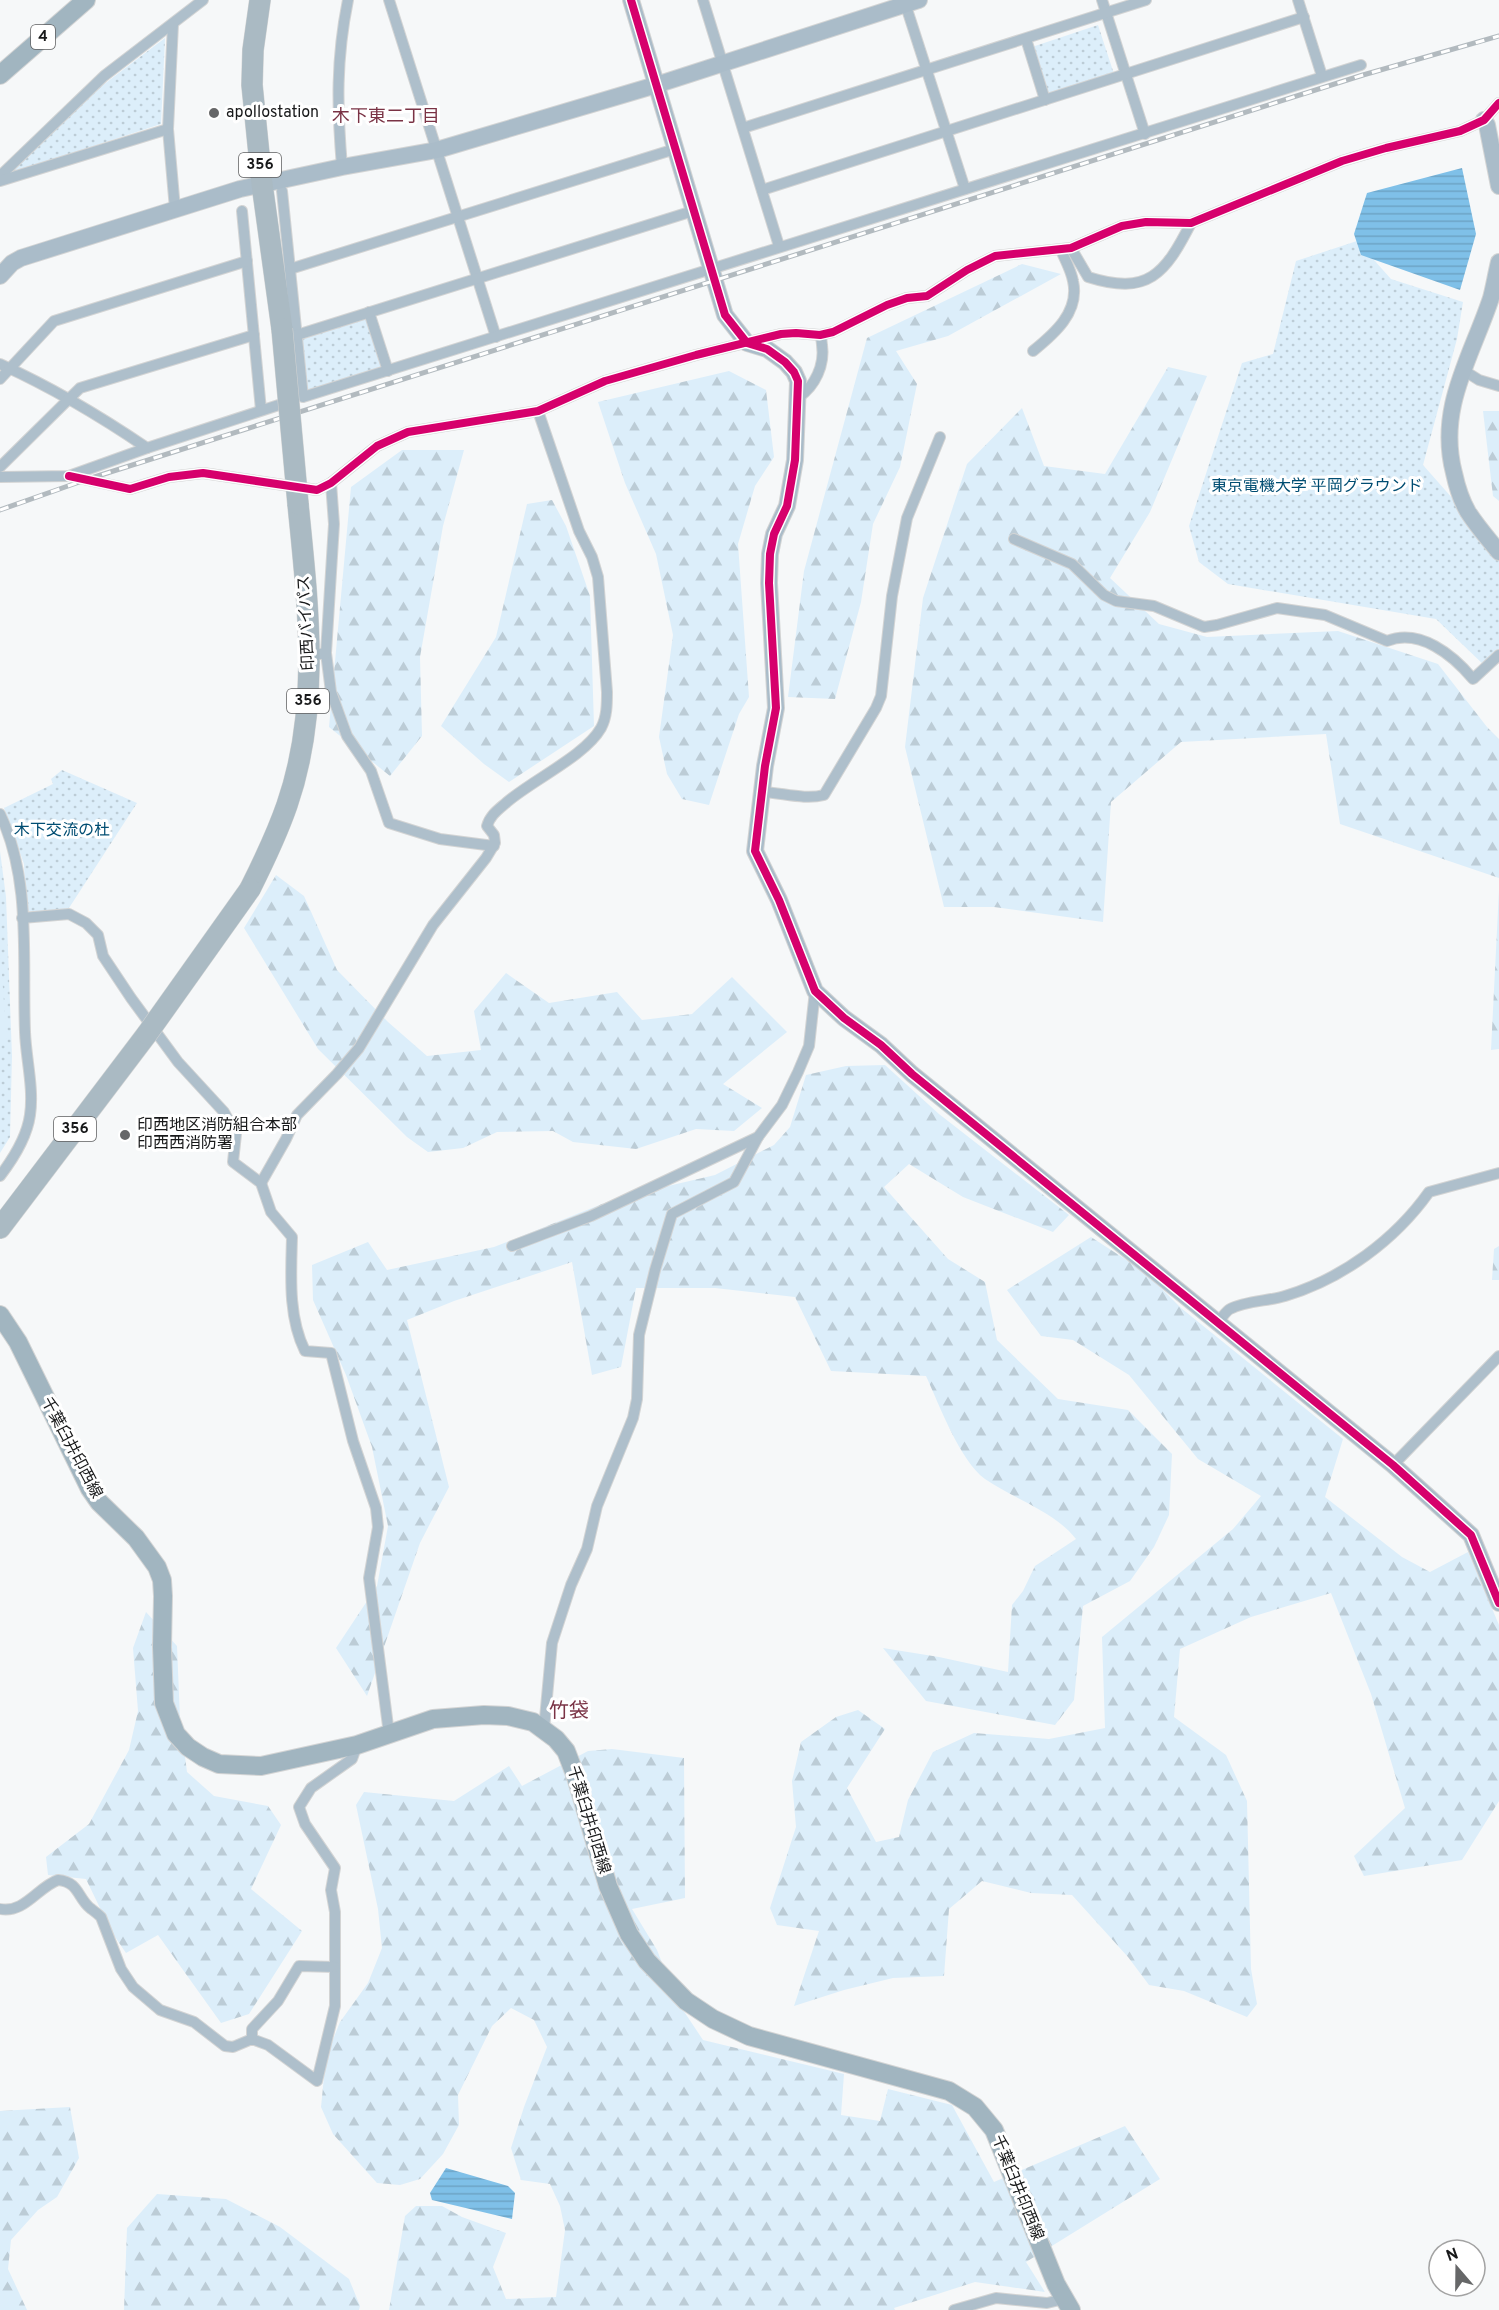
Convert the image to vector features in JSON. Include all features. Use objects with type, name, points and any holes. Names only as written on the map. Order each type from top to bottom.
[{"type":"highway","name":"印西バイパス","points":[[0,1228],[147,1034],[250,889],[275,836],[296,776],[318,654],[309,612],[298,504],[289,332],[272,187],[252,85],[253,50],[260,0]]},
{"type":"main road","name":"4","points":[[0,75],[86,0]]},
{"type":"main road","name":"千葉臼井印西線","points":[[0,1315],[18,1342],[90,1489],[99,1502],[136,1538],[157,1567],[162,1580],[163,1596],[164,1703],[176,1734],[188,1747],[219,1764],[261,1766],[357,1745],[433,1719],[484,1715],[522,1718],[544,1730],[566,1751],[576,1777],[608,1886],[629,1934],[647,1961],[686,2001],[713,2019],[748,2036],[949,2091],[975,2107],[994,2130],[1068,2305]]},
{"type":"street","points":[[0,178],[104,76],[203,0]]},
{"type":"street","points":[[342,167],[337,91],[341,34],[348,0]]},
{"type":"street","points":[[389,0],[496,337]]},
{"type":"street","points":[[631,0],[725,315],[747,343],[766,349],[785,362],[798,381],[795,460],[787,506],[774,534],[770,554],[770,605],[776,708],[765,766],[755,851],[778,900],[815,991],[844,1018],[881,1045],[912,1074],[1393,1465],[1471,1534],[1499,1603]]},
{"type":"street","points":[[703,0],[779,246]]},
{"type":"street","points":[[1102,0],[1144,134]]},
{"type":"street","points":[[743,128],[1146,0]]},
{"type":"street","points":[[1299,0],[1322,76]]},
{"type":"street","points":[[0,276],[12,263],[21,258],[175,208],[272,187],[342,167],[437,150],[656,85],[910,1],[927,70],[964,189]]},
{"type":"street","points":[[762,190],[1304,18]]},
{"type":"street","points":[[172,24],[168,129],[175,208]]},
{"type":"street","points":[[1026,39],[1045,100]]},
{"type":"street","points":[[69,476],[147,447],[261,410],[1361,65]]},
{"type":"street","points":[[0,477],[69,476],[130,489],[169,477],[203,473],[317,490],[331,483],[377,446],[408,432],[538,411],[605,381],[781,334],[820,335],[833,332],[887,305],[907,298],[927,296],[995,256],[1066,249],[1122,226],[1146,222],[1191,223],[1342,161],[1386,147],[1460,131],[1484,120],[1499,103]]},
{"type":"street","points":[[1484,120],[1487,125],[1499,186]]},
{"type":"street","points":[[0,178],[168,129]]},
{"type":"street","points":[[290,269],[675,149]]},
{"type":"street","points":[[272,187],[290,269],[289,332],[303,397]]},
{"type":"street","points":[[289,332],[369,312],[693,211]]},
{"type":"street","points":[[242,212],[261,410]]},
{"type":"street","points":[[1066,249],[1088,277],[1108,283],[1133,285],[1149,279],[1163,265],[1177,250],[1191,223]]},
{"type":"street","points":[[1033,351],[1058,330],[1073,304],[1074,282],[1066,249]]},
{"type":"street","points":[[0,379],[5,366],[54,321],[247,261]]},
{"type":"street","points":[[1499,262],[1491,297],[1462,370],[1448,434],[1450,460],[1459,492],[1468,511],[1499,552]]},
{"type":"street","points":[[369,312],[388,371]]},
{"type":"street","points":[[0,467],[80,388],[254,335]]},
{"type":"street","points":[[799,397],[810,389],[818,374],[822,344],[820,335]]},
{"type":"street","points":[[5,366],[90,409],[147,447]]},
{"type":"street","points":[[1462,370],[1479,380],[1499,386]]},
{"type":"street","points":[[261,1183],[297,1115],[359,1048],[433,925],[472,878],[494,846],[494,836],[487,826],[489,818],[521,790],[586,748],[602,728],[607,711],[608,692],[598,577],[592,557],[579,531],[538,411]]},
{"type":"street","points":[[763,792],[812,798],[824,795],[876,708],[881,696],[892,596],[907,518],[940,437]]},
{"type":"street","points":[[331,483],[334,524],[318,654],[347,736],[371,771],[389,823],[440,839],[494,846]]},
{"type":"street","points":[[1014,539],[1072,564],[1104,595],[1116,601],[1154,606],[1204,627],[1217,626],[1277,608],[1325,615],[1387,640],[1411,637],[1429,643],[1462,666],[1473,679],[1499,655]]},
{"type":"street","points":[[0,814],[19,867],[30,1116],[22,1140],[0,1176]]},
{"type":"street","points":[[22,918],[69,914],[86,923],[98,935],[103,956],[131,998],[178,1062],[224,1112],[236,1134],[233,1162],[261,1183],[271,1212],[292,1237],[291,1284],[298,1336],[305,1351],[331,1353],[353,1441],[376,1508],[378,1527],[369,1578],[380,1679],[389,1734]]},
{"type":"street","points":[[544,1730],[552,1643],[571,1585],[587,1550],[597,1506],[633,1418],[637,1399],[639,1335],[672,1214],[734,1182],[758,1137],[782,1105],[809,1046],[815,991]]},
{"type":"street","points":[[512,1246],[591,1216],[758,1137]]},
{"type":"street","points":[[1218,1322],[1229,1309],[1285,1296],[1336,1274],[1394,1234],[1413,1215],[1429,1192],[1499,1173]]},
{"type":"street","points":[[1393,1465],[1499,1356]]},
{"type":"street","points":[[0,1909],[8,1911],[32,1899],[49,1883],[58,1880],[74,1886],[89,1907],[101,1917],[121,1969],[134,1987],[160,2010],[194,2022],[225,2046],[233,2046],[252,2039],[268,2045],[317,2081],[335,2006],[335,1912],[331,1890],[335,1868],[305,1824],[299,1807],[311,1788],[352,1759],[357,1745]]},
{"type":"street","points":[[252,2039],[252,2029],[278,2001],[298,1966],[335,1967]]},
{"type":"street","points":[[954,2310],[996,2298],[1068,2305]]},
{"type":"green space","points":[[1098,25],[1114,74],[1046,96],[1032,47]]},
{"type":"green space","points":[[165,38],[161,124],[8,174],[99,88]]},
{"type":"green space","name":"東京電機大学 平岡グラウンド","points":[[1357,241],[1391,279],[1463,302],[1457,339],[1423,465],[1499,551],[1499,655],[1486,667],[1436,619],[1228,584],[1199,562],[1189,526],[1242,363],[1273,354],[1296,261]]},
{"type":"green space","points":[[1022,264],[1061,274],[948,336],[896,351],[917,384],[900,467],[873,524],[861,602],[835,699],[788,697],[804,571],[867,338]]},
{"type":"green space","points":[[365,317],[368,320],[382,367],[307,390],[301,340]]},
{"type":"green space","points":[[1168,367],[1207,376],[1150,512],[1110,578],[1159,624],[1207,637],[1338,631],[1438,664],[1499,739],[1499,878],[1340,824],[1326,734],[1181,742],[1111,802],[1103,922],[994,907],[944,907],[905,747],[923,598],[967,464],[1022,408],[1044,466],[1105,474]]},
{"type":"green space","points":[[729,371],[766,390],[774,457],[755,486],[738,544],[749,697],[739,714],[709,805],[682,799],[667,774],[659,737],[673,635],[656,554],[625,483],[598,402]]},
{"type":"green space","points":[[1483,411],[1499,411],[1499,501],[1493,496]]},
{"type":"green space","points":[[402,450],[464,450],[443,526],[420,657],[422,736],[390,776],[329,727],[351,487]]},
{"type":"green space","points":[[552,500],[566,526],[590,596],[594,726],[509,782],[484,764],[441,726],[496,637],[527,504]]},
{"type":"green space","name":"木下交流の杜","points":[[62,770],[137,803],[64,913],[26,911],[24,864],[4,808],[53,784],[51,779]]},
{"type":"green space","name":"木下交流の杜","points":[[0,851],[6,897],[12,1056],[10,1137],[0,1153]]},
{"type":"green space","points":[[276,875],[304,896],[337,970],[388,1022],[427,1056],[481,1050],[474,1011],[506,973],[549,1003],[617,992],[642,1020],[692,1014],[732,977],[787,1032],[723,1084],[762,1108],[734,1131],[696,1129],[636,1149],[573,1142],[553,1131],[497,1132],[463,1148],[428,1152],[407,1137],[318,1049],[244,928]]},
{"type":"green space","points":[[1499,890],[1499,1049],[1491,1050]]},
{"type":"green space","points":[[0,949],[7,1042],[0,1043]]},
{"type":"green space","points":[[885,1065],[939,1114],[1069,1215],[1053,1232],[963,1197],[909,1164],[884,1187],[948,1259],[985,1282],[997,1340],[1058,1399],[1128,1410],[1172,1454],[1169,1515],[1154,1547],[1130,1581],[1083,1606],[1074,1700],[1055,1725],[926,1701],[883,1648],[1008,1672],[1012,1605],[1023,1591],[1035,1566],[1076,1539],[1057,1521],[996,1486],[976,1471],[951,1431],[926,1376],[831,1371],[795,1297],[715,1288],[636,1288],[621,1367],[592,1375],[572,1262],[454,1301],[407,1320],[449,1487],[420,1543],[367,1696],[336,1648],[377,1586],[388,1526],[372,1447],[346,1375],[313,1300],[312,1265],[368,1242],[387,1270],[494,1247],[617,1198],[715,1175],[774,1145],[790,1127],[806,1075],[846,1066]]},
{"type":"green space","points":[[1091,1237],[1145,1272],[1181,1308],[1343,1439],[1325,1497],[1402,1557],[1430,1572],[1468,1552],[1499,1625],[1499,1801],[1462,1860],[1364,1876],[1354,1856],[1405,1808],[1371,1694],[1331,1593],[1251,1617],[1180,1649],[1174,1717],[1226,1755],[1247,1801],[1251,1969],[1257,2004],[1247,2017],[1184,1991],[1149,1985],[1128,1957],[1072,1895],[1031,1893],[982,1881],[949,1909],[944,1976],[893,1978],[794,2006],[819,1931],[777,1925],[770,1908],[796,1827],[792,1781],[801,1742],[836,1717],[858,1710],[885,1729],[847,1788],[876,1842],[899,1837],[908,1800],[933,1752],[974,1733],[1049,1739],[1105,1728],[1102,1637],[1233,1529],[1261,1496],[1198,1459],[1129,1375],[1073,1340],[1041,1336],[1007,1290]]},
{"type":"green space","points":[[1499,1246],[1499,1280],[1492,1280],[1494,1249]]},
{"type":"green space","points":[[146,1612],[177,1646],[180,1719],[187,1772],[214,1796],[268,1806],[281,1825],[251,1889],[302,1931],[249,2014],[221,2023],[158,1935],[126,1953],[111,1931],[86,1879],[48,1875],[46,1857],[89,1824],[129,1750],[138,1711],[133,1648]]},
{"type":"green space","points":[[612,1749],[684,1758],[685,1898],[632,1909],[657,1950],[677,2001],[703,2040],[844,2074],[841,2115],[880,2121],[888,2089],[952,2105],[994,2182],[1125,2126],[1160,2179],[1026,2262],[1045,2292],[975,2282],[894,2308],[895,2310],[389,2310],[405,2216],[416,2206],[442,2206],[462,2217],[506,2233],[493,2267],[506,2299],[556,2297],[565,2230],[560,2206],[550,2184],[521,2180],[511,2148],[547,2047],[534,2020],[511,2008],[492,2026],[458,2095],[459,2125],[443,2154],[420,2179],[400,2185],[377,2183],[333,2134],[321,2107],[326,2057],[340,2022],[368,1983],[382,1948],[378,1909],[356,1805],[364,1792],[454,1801],[509,1766],[522,1786],[588,1751]]},
{"type":"green space","points":[[70,2107],[79,2158],[57,2197],[38,2210],[11,2240],[8,2269],[27,2310],[0,2310],[0,2111]]},
{"type":"green space","points":[[157,2194],[226,2199],[280,2227],[349,2279],[360,2306],[359,2310],[124,2310],[127,2228]]},
{"type":"water","points":[[1462,168],[1476,234],[1460,290],[1361,255],[1354,234],[1367,193]]},
{"type":"water","points":[[446,2168],[508,2186],[515,2193],[512,2219],[432,2200],[430,2193]]},
{"type":"railway","points":[[0,510],[85,480],[1363,75],[1499,36]]},
{"type":"cycle path","points":[[631,0],[725,315],[747,343],[767,349],[785,362],[798,381],[795,460],[787,506],[774,534],[770,554],[769,583],[776,708],[765,766],[755,851],[779,900],[815,991],[844,1018],[881,1045],[912,1074],[1393,1465],[1471,1535],[1499,1603]]},
{"type":"cycle path","points":[[69,476],[130,489],[169,477],[203,473],[317,490],[331,483],[377,446],[408,432],[538,411],[605,381],[781,334],[820,335],[833,332],[887,305],[907,298],[927,296],[967,270],[995,256],[1071,248],[1122,226],[1146,222],[1191,223],[1342,161],[1460,131],[1484,120],[1499,103]]},
{"type":"place","name":"apollostation","points":[[214,113]]},
{"type":"place","name":"印西地区消防組合本部 印西西消防署","points":[[125,1135]]},
{"type":"district","name":"木下東二丁目","points":[[386,117]]},
{"type":"district","name":"竹袋","points":[[569,1712]]}]
